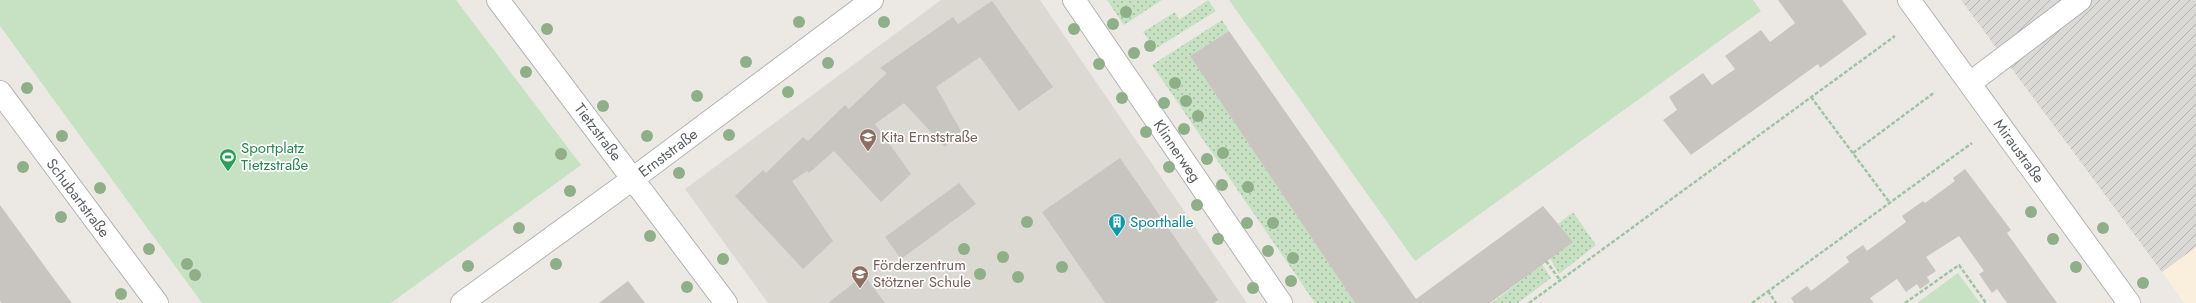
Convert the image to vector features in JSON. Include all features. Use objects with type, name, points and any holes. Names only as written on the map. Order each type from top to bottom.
[{"type":"street","name":"Tietzstraße","points":[[498,0],[634,178],[726,303]]},
{"type":"street","name":"Ernststraße","points":[[462,303],[634,178],[872,0]]},
{"type":"street","name":"Klinnerweg","points":[[1074,0],[1281,303]]},
{"type":"street","name":"Miraustraße","points":[[1909,0],[2128,303]]},
{"type":"street","points":[[1970,83],[2087,4]]},
{"type":"street","name":"Schubartstraße","points":[[0,92],[157,303]]},
{"type":"path","points":[[1529,303],[1895,36]]},
{"type":"path","points":[[1853,153],[1935,92]]},
{"type":"path","points":[[1811,97],[1890,203]]},
{"type":"path","points":[[1752,303],[1972,143]]},
{"type":"path","points":[[1546,261],[1560,280]]},
{"type":"path","points":[[1906,303],[1959,266],[1986,303]]},
{"type":"path","points":[[1768,291],[1776,303]]},
{"type":"shaded area","points":[[941,0],[1040,0],[1247,303],[768,303],[685,189]]},
{"type":"shaded area","points":[[1961,0],[2196,0],[2196,247],[2162,272]]},
{"type":"shaded area","points":[[2196,247],[2196,303],[2184,303],[2162,272]]},
{"type":"green space","points":[[0,0],[456,0],[581,165],[391,303],[202,303],[0,26]]},
{"type":"green space","points":[[1107,0],[1162,0],[1124,25]]},
{"type":"green space","points":[[1208,0],[1216,11],[1155,49],[1143,32],[1175,12],[1179,20]]},
{"type":"green space","points":[[1229,0],[1753,0],[1761,11],[1415,261]]},
{"type":"green space","points":[[1222,20],[1229,31],[1190,56],[1355,303],[1315,303],[1152,65]]},
{"type":"green space","points":[[1573,212],[1596,245],[1559,274],[1550,258],[1572,242],[1558,224]]},
{"type":"green space","points":[[1542,264],[1551,278],[1518,303],[1492,303]]},
{"type":"green space","points":[[1958,273],[1980,303],[1917,303]]},
{"type":"building","points":[[1778,0],[1842,0],[1867,34],[1820,68],[1818,64],[1691,155],[1663,120],[1677,110],[1669,97],[1703,73],[1712,85],[1735,69],[1725,56],[1761,30],[1770,42],[1795,23]]},
{"type":"building","points":[[992,1],[1053,87],[1019,111],[980,57],[936,87],[961,131],[945,147],[904,103],[875,124],[911,174],[881,202],[834,151],[809,173],[807,171],[792,181],[833,241],[803,269],[735,196],[763,170],[766,173],[803,137],[808,141],[845,105],[849,109],[887,73],[880,68],[953,17],[958,24]]},
{"type":"building","points":[[1229,31],[1416,299],[1543,206],[1573,242],[1490,303],[1355,303],[1190,56]]},
{"type":"building","name":"Sporthalle","points":[[1120,158],[1218,300],[1213,303],[1105,303],[1042,212]]},
{"type":"building","points":[[1965,169],[2011,230],[2007,233],[2057,303],[2007,303],[1997,289],[1992,293],[1979,274],[1984,271],[1959,236],[1926,257],[1936,271],[1927,277],[1930,282],[1920,289],[1917,284],[1906,292],[1897,279],[1870,298],[1874,303],[1794,303],[1791,298],[1807,286],[1811,291],[1849,262],[1846,257],[1863,245],[1867,251],[1906,222],[1902,216],[1923,201],[1925,203],[1955,181],[1953,178]]},
{"type":"building","points":[[959,183],[976,204],[901,259],[885,237]]},
{"type":"building","points":[[0,205],[72,303],[2,303],[0,301]]},
{"type":"building","name":"Förderzentrum Stötzner Schule","points":[[864,275],[885,303],[828,303]]},
{"type":"building","points":[[628,281],[645,303],[599,303]]},
{"type":"place","name":"Kita Ernststraße","points":[[868,152]]},
{"type":"place","name":"Sportplatz Tietzstraße","points":[[228,172]]},
{"type":"place","name":"Sporthalle","points":[[1117,237]]},
{"type":"place","name":"Förderzentrum Stötzner Schule","points":[[860,289]]}]
